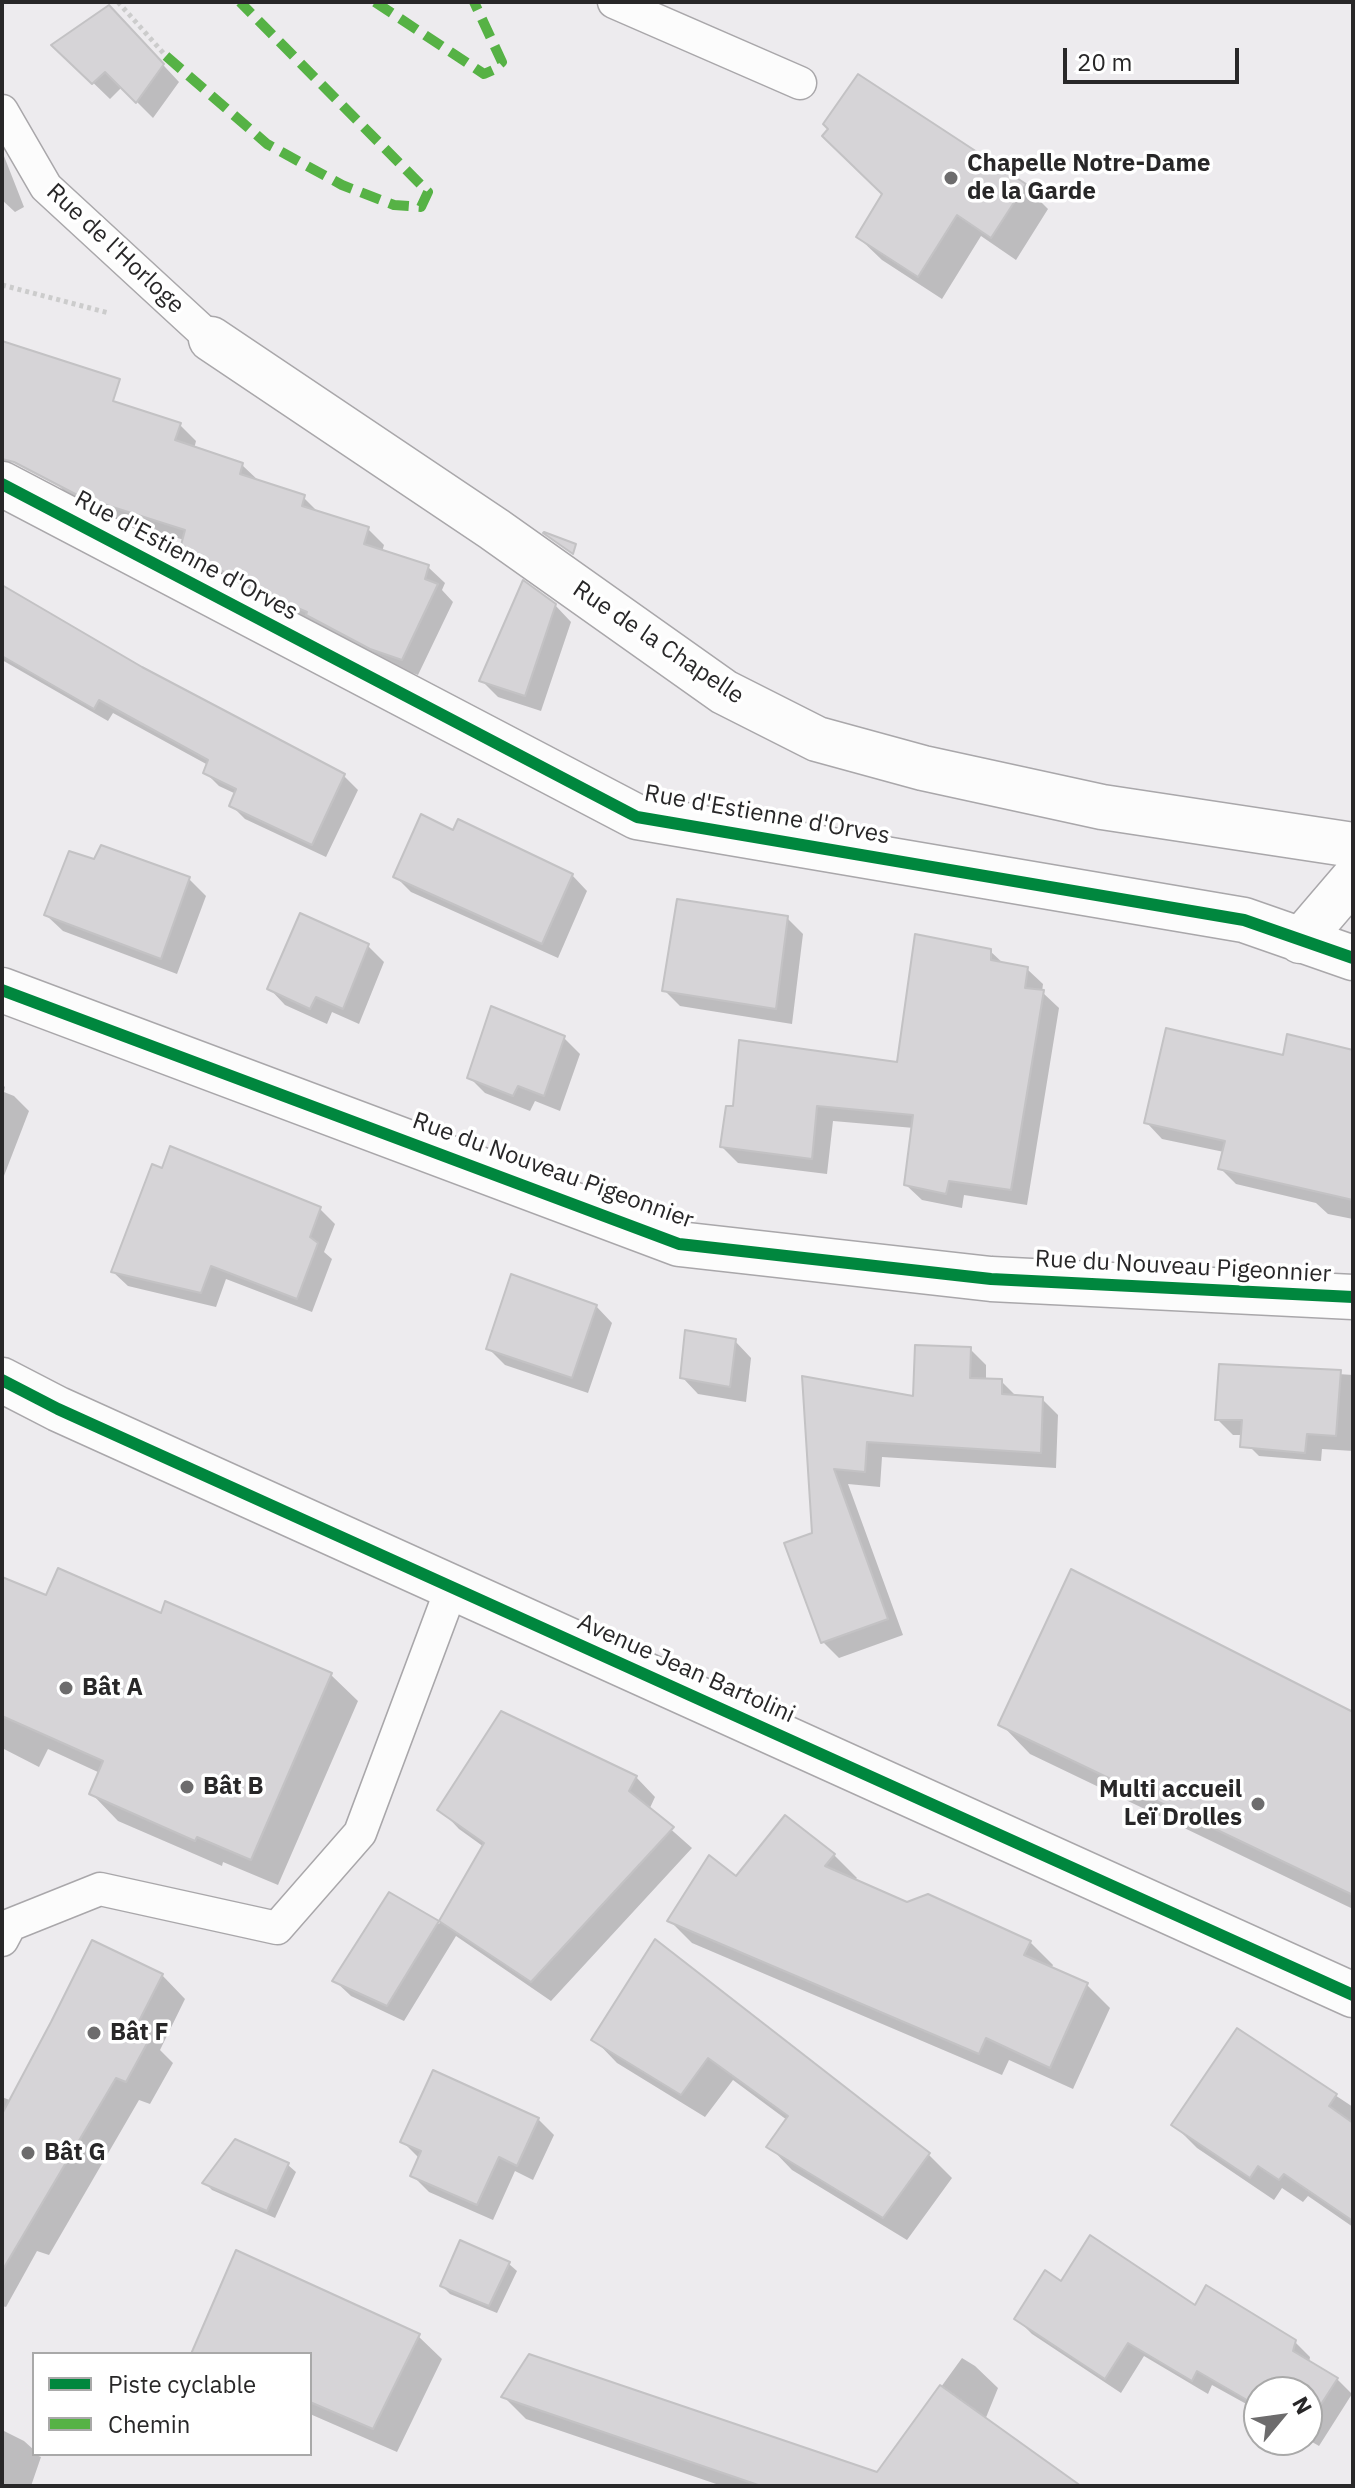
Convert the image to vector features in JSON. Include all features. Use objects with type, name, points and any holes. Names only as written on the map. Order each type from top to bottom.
[{"type":"street","name":"Rue de la Chapelle","points":[[211,339],[494,529],[724,692],[817,739],[923,768],[1102,807],[1353,845]]},
{"type":"street","name":"Rue d'Estienne d'Orves","points":[[4,490],[637,817],[1244,920],[1353,958]]},
{"type":"street","points":[[1300,941],[1353,879]]},
{"type":"street","name":"Rue du Nouveau Pigeonnier","points":[[2,990],[679,1244],[991,1279],[1353,1297]]},
{"type":"street","name":"Avenue Jean Bartolini","points":[[2,1380],[58,1409],[1353,1995]]},
{"type":"lane","points":[[614,2],[800,83]]},
{"type":"lane","name":"Rue de l'Horloge","points":[[2,111],[46,187],[211,339]]},
{"type":"lane","points":[[2,1940],[10,1925],[100,1889],[277,1928],[360,1833],[452,1587]]},
{"type":"path","points":[[118,2],[166,56]]},
{"type":"building","points":[[109,5],[164,64],[136,103],[105,72],[92,84],[51,45]]},
{"type":"building","name":"Chapelle Notre-Dame de la Garde","points":[[858,74],[1026,184],[991,238],[957,215],[918,277],[856,237],[882,194],[822,136],[828,129],[823,124]]},
{"type":"building","points":[[2,341],[120,379],[113,401],[181,423],[175,440],[243,463],[240,474],[305,495],[302,506],[369,527],[364,544],[429,565],[425,579],[438,584],[402,660],[370,649],[306,615],[307,612],[180,549],[185,530],[81,497],[14,462],[2,459]]},
{"type":"building","points":[[543,533],[576,544],[573,554]]},
{"type":"building","points":[[523,580],[556,604],[525,696],[479,681]]},
{"type":"building","points":[[2,585],[142,667],[345,774],[312,845],[229,806],[236,789],[203,773],[208,760],[99,700],[94,709],[2,656]]},
{"type":"building","points":[[421,814],[453,830],[458,819],[573,874],[542,944],[393,877]]},
{"type":"building","points":[[101,845],[190,877],[161,959],[44,915],[69,851],[94,859]]},
{"type":"building","points":[[677,899],[788,916],[776,1009],[662,991]]},
{"type":"building","points":[[300,913],[369,944],[343,1009],[316,997],[310,1009],[267,989]]},
{"type":"building","points":[[915,934],[991,949],[991,960],[1028,967],[1025,988],[1044,990],[1011,1190],[949,1181],[946,1194],[904,1185],[913,1115],[817,1106],[812,1159],[720,1147],[726,1106],[733,1106],[739,1040],[897,1062]]},
{"type":"building","points":[[491,1006],[565,1036],[544,1096],[518,1086],[513,1096],[467,1078]]},
{"type":"building","points":[[1166,1028],[1283,1055],[1287,1034],[1353,1050],[1353,1200],[1218,1169],[1225,1141],[1144,1123]]},
{"type":"building","points":[[170,1146],[321,1207],[310,1237],[318,1243],[297,1299],[211,1266],[201,1293],[111,1272],[152,1164],[162,1168]]},
{"type":"building","points":[[511,1274],[597,1305],[572,1378],[486,1349]]},
{"type":"building","points":[[685,1330],[736,1339],[730,1387],[680,1378]]},
{"type":"building","points":[[915,1345],[971,1347],[970,1378],[1002,1379],[1002,1394],[1043,1397],[1041,1453],[867,1442],[865,1472],[834,1469],[888,1619],[821,1643],[784,1543],[812,1533],[802,1376],[913,1396]]},
{"type":"building","points":[[1219,1364],[1341,1370],[1336,1436],[1307,1434],[1305,1453],[1240,1447],[1242,1420],[1215,1420]]},
{"type":"building","points":[[58,1568],[161,1613],[165,1601],[332,1673],[251,1860],[197,1837],[195,1841],[89,1794],[103,1761],[2,1716],[2,1577],[46,1595]]},
{"type":"building","name":"Multi accueil Leï Drolles","points":[[1071,1569],[1353,1712],[1353,1895],[998,1725]]},
{"type":"building","points":[[501,1711],[637,1776],[629,1791],[674,1827],[531,1982],[439,1921],[484,1843],[437,1810]]},
{"type":"building","points":[[785,1815],[835,1854],[825,1866],[907,1902],[928,1894],[1031,1941],[1024,1955],[1088,1983],[1050,2068],[986,2038],[979,2054],[667,1921],[709,1855],[736,1876]]},
{"type":"building","points":[[389,1892],[439,1921],[387,2006],[332,1981]]},
{"type":"building","points":[[655,1939],[930,2153],[883,2218],[766,2147],[788,2116],[708,2058],[681,2095],[591,2040]]},
{"type":"building","name":"Bât F","points":[[92,1940],[163,1974],[135,2029],[150,2038],[126,2082],[116,2078],[2,2271],[2,2114]]},
{"type":"building","points":[[1237,2028],[1337,2094],[1329,2106],[1353,2123],[1353,2221],[1284,2174],[1279,2180],[1258,2166],[1250,2178],[1171,2125]]},
{"type":"building","points":[[433,2070],[539,2118],[517,2166],[499,2157],[477,2205],[410,2176],[421,2151],[400,2142]]},
{"type":"building","points":[[235,2139],[289,2163],[267,2211],[202,2183]]},
{"type":"building","points":[[1090,2235],[1195,2305],[1206,2285],[1296,2340],[1293,2351],[1338,2378],[1323,2401],[1323,2376],[1243,2376],[1243,2398],[1197,2371],[1192,2381],[1128,2343],[1105,2379],[1014,2319],[1045,2270],[1061,2281]]},
{"type":"building","points":[[460,2240],[510,2262],[489,2306],[440,2286]]},
{"type":"building","points":[[236,2250],[420,2334],[373,2429],[312,2403],[312,2352],[192,2352]]},
{"type":"building","points":[[529,2354],[877,2472],[940,2385],[1081,2486],[761,2486],[501,2397]]},
{"type":"marked path","points":[[166,56],[267,144],[342,185],[394,205],[421,207],[428,192],[240,2]]},
{"type":"marked path","points":[[375,2],[484,74],[502,62],[474,2]]},
{"type":"cycle path","points":[[2,484],[637,817],[1244,920],[1353,958]]},
{"type":"cycle path","points":[[2,990],[679,1244],[991,1279],[1353,1297]]},
{"type":"cycle path","points":[[2,1380],[58,1409],[1353,1995]]},
{"type":"place","name":"Chapelle Notre-Dame de la Garde","points":[[951,178]]},
{"type":"place","name":"Bât A","points":[[66,1688]]},
{"type":"place","name":"Bât B","points":[[187,1787]]},
{"type":"place","name":"Multi accueil Leï Drolles","points":[[1258,1804]]},
{"type":"place","name":"Bât F","points":[[94,2033]]},
{"type":"place","name":"Bât G","points":[[28,2153]]}]
